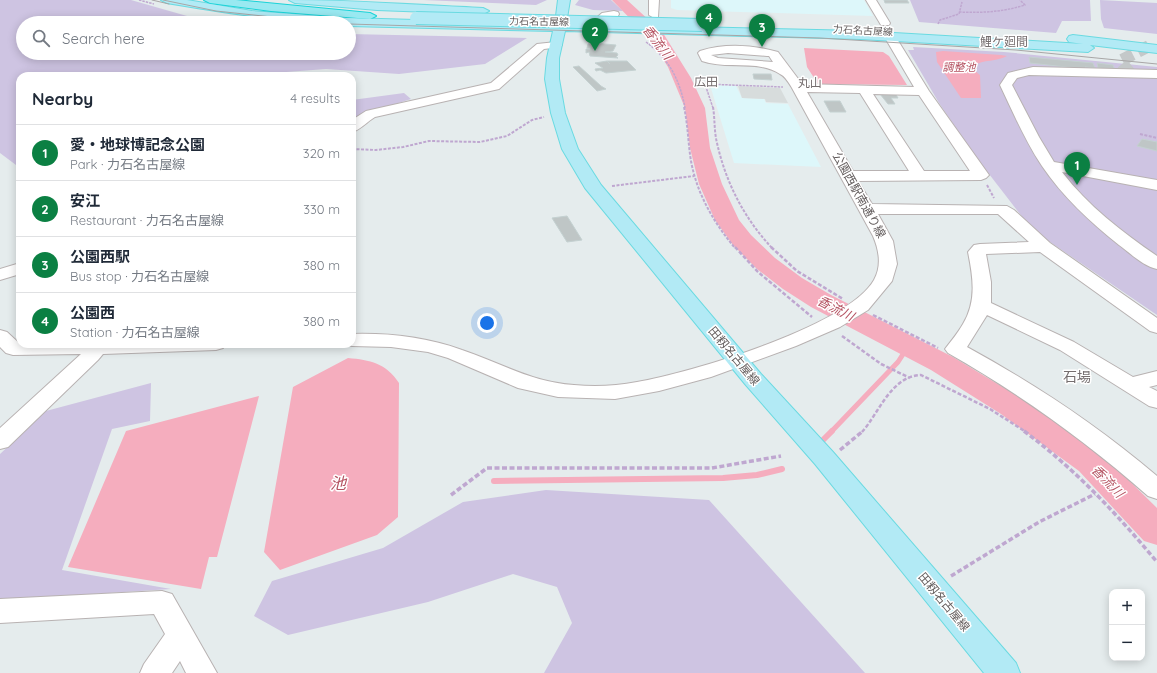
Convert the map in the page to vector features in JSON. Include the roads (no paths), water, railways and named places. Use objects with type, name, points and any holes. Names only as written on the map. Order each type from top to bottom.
[{"type":"highway","points":[[210,0],[272,8],[371,14]]},
{"type":"highway","points":[[229,0],[371,14]]},
{"type":"main road","points":[[167,0],[236,12],[276,16]]},
{"type":"main road","name":"力石名古屋線","points":[[185,0],[253,9],[371,14],[826,23],[1035,38],[1157,50]]},
{"type":"main road","name":"力石名古屋線","points":[[250,0],[371,14]]},
{"type":"main road","points":[[295,0],[377,7],[559,28],[618,14],[704,20]]},
{"type":"main road","name":"田籾名古屋線","points":[[564,0],[553,58],[552,79],[558,113],[570,149],[594,188],[739,362],[824,458],[1004,673]]},
{"type":"main road","name":"力石名古屋線","points":[[704,20],[875,30],[1088,48],[1157,57]]},
{"type":"main road","points":[[356,22],[636,30],[890,28],[1088,48]]},
{"type":"main road","points":[[870,23],[890,28]]},
{"type":"main road","points":[[943,26],[1157,50]]},
{"type":"street","points":[[649,15],[654,0]]},
{"type":"street","points":[[849,176],[981,175],[923,91],[890,28],[871,0]]},
{"type":"street","points":[[613,29],[604,26],[598,21],[606,15],[618,14]]},
{"type":"street","points":[[356,123],[371,114],[495,86],[541,46],[559,28]]},
{"type":"street","points":[[759,63],[768,62],[776,58],[774,54],[764,51],[714,50],[704,53],[706,58],[716,62],[768,64],[791,82],[864,90],[923,91]]},
{"type":"street","name":"公園西駅南通り線","points":[[356,340],[395,340],[416,343],[456,355],[516,381],[550,389],[584,393],[648,387],[739,362],[839,329],[883,281],[887,269],[888,255],[885,242],[849,176],[776,58]]},
{"type":"street","points":[[1157,74],[1033,71],[1016,74],[1010,77],[1006,85],[1049,165],[1065,187],[1104,225],[1157,264]]},
{"type":"street","points":[[864,90],[919,175]]},
{"type":"street","points":[[1049,165],[1157,185]]},
{"type":"street","points":[[867,209],[1001,209],[1008,213],[1044,247],[1157,327]]},
{"type":"street","points":[[1044,247],[980,249],[977,252],[983,278],[983,306],[969,332],[955,349],[1015,382],[1047,402],[1121,458],[1157,490]]},
{"type":"street","points":[[0,275],[16,269]]},
{"type":"street","points":[[983,306],[1054,339],[1157,401]]},
{"type":"street","points":[[6,343],[16,343]]},
{"type":"street","points":[[0,441],[91,356],[96,348]]},
{"type":"street","points":[[1131,384],[1157,378]]},
{"type":"street","points":[[0,419],[30,412]]},
{"type":"street","points":[[0,611],[162,602],[180,637],[202,673]]},
{"type":"street","points":[[155,673],[180,637]]},
{"type":"water","points":[[804,48],[883,52],[889,56],[907,85],[818,84],[807,67]]},
{"type":"water","name":"調整池","points":[[943,51],[1007,56],[982,62],[974,66],[974,70],[980,75],[981,98],[961,98],[937,62],[936,52]]},
{"type":"water","name":"池","points":[[348,358],[377,364],[389,371],[399,383],[398,517],[377,535],[280,570],[264,552],[293,387]]},
{"type":"water","points":[[259,396],[217,557],[209,557],[201,589],[68,567],[126,431]]},
{"type":"waterway","name":"香流川","points":[[619,0],[657,36],[670,55],[682,78],[695,108],[700,148],[710,184],[727,220],[742,240],[766,263],[821,301],[851,318],[942,363],[971,380],[1077,452],[1100,471],[1157,531]]},
{"type":"waterway","points":[[831,432],[898,362],[909,345]]},
{"type":"waterway","points":[[822,441],[831,432]]},
{"type":"waterway","points":[[494,481],[723,478],[757,475],[782,469]]},
{"type":"tunnel","points":[[1130,73],[1120,61],[1153,44]]},
{"type":"tram line","points":[[152,0],[169,4]]},
{"type":"tram line","points":[[163,0],[216,11],[263,16]]},
{"type":"tram line","points":[[356,24],[820,38],[1016,50],[1157,64]]},
{"type":"place","name":"公園西","points":[[709,37]]},
{"type":"place","name":"公園西駅","points":[[762,47]]},
{"type":"place","name":"安江","points":[[595,51]]},
{"type":"place","name":"愛・地球博記念公園","points":[[1077,185]]},
{"type":"district","name":"鯉ケ廻間","points":[[1004,42]]},
{"type":"district","name":"広田","points":[[706,82]]},
{"type":"district","name":"丸山","points":[[810,83]]},
{"type":"district","name":"石場","points":[[1077,377]]}]
